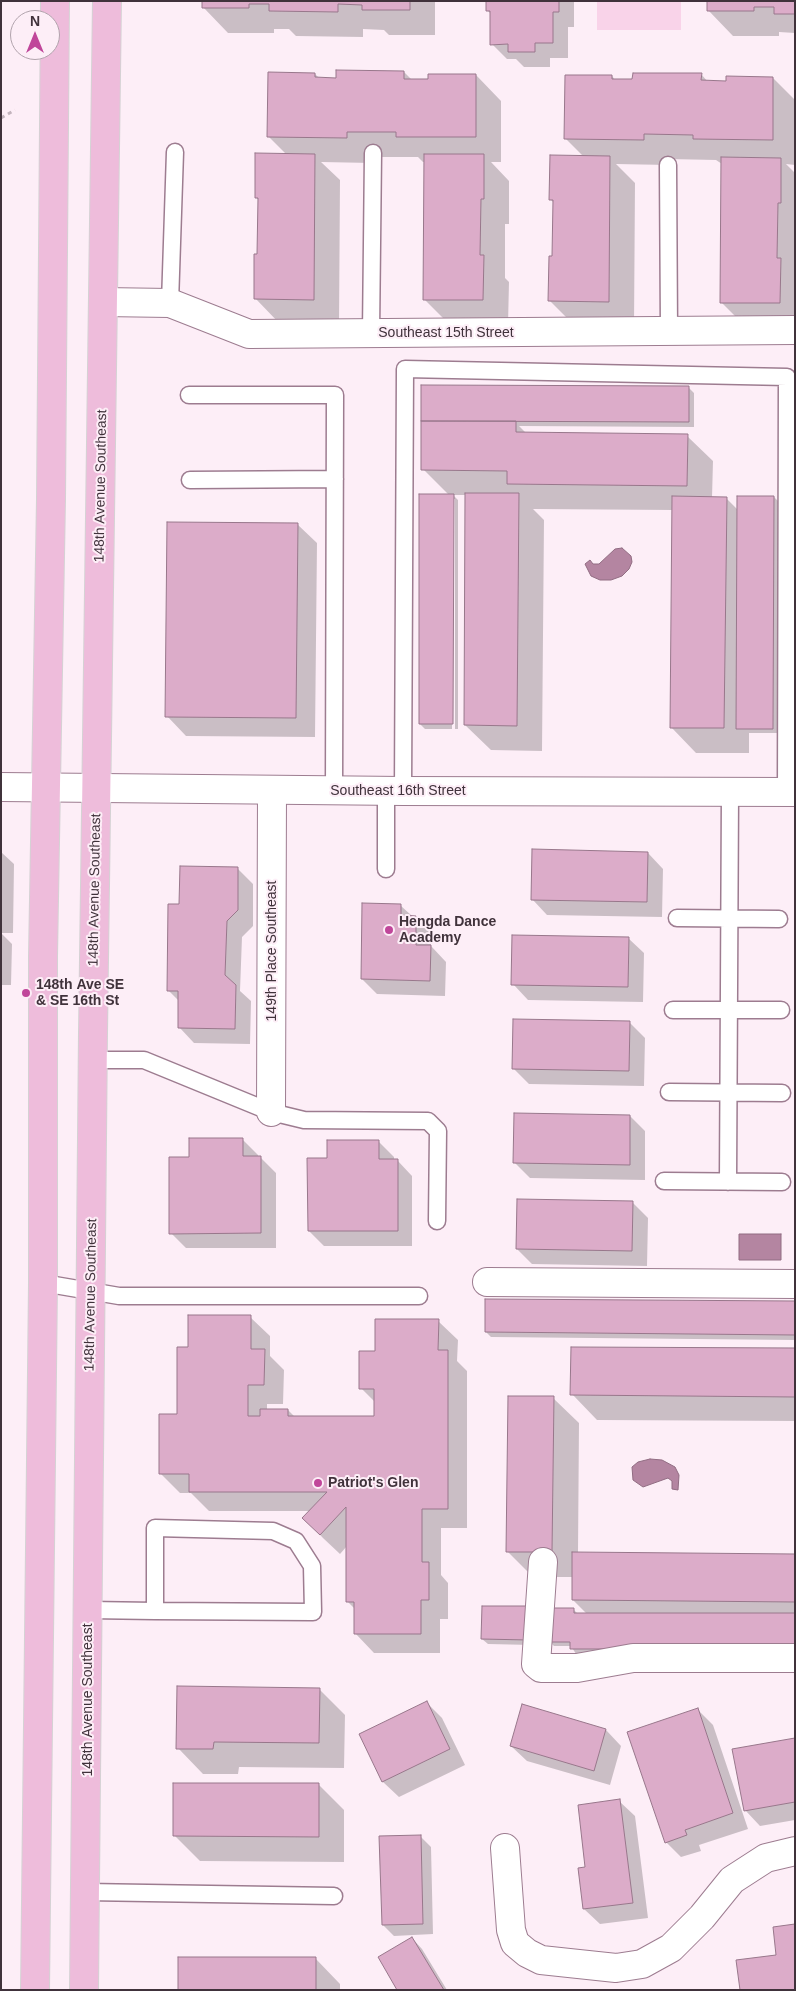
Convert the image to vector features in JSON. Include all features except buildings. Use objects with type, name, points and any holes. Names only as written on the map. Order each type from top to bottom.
[{"type":"main road","points":[[35,1990],[43,1283],[43,956],[51,499],[55,1]]},
{"type":"main road","points":[[87,1],[105,48]]},
{"type":"main road","name":"148th Avenue Southeast","points":[[84,1990],[107,1]]},
{"type":"street","name":"Southeast 15th Street","points":[[103,302],[170,302],[249,334],[795,330]]},
{"type":"street","name":"Southeast 16th Street","points":[[1,787],[394,791],[790,792]]},
{"type":"street","name":"149th Place Southeast","points":[[271,1112],[272,790]]},
{"type":"street","points":[[487,1282],[795,1284]]},
{"type":"street","points":[[543,1562],[536,1664],[541,1668],[577,1668],[633,1658],[795,1658]]},
{"type":"street","points":[[505,1848],[511,1930],[515,1943],[527,1953],[540,1960],[616,1968],[642,1964],[671,1948],[702,1917],[732,1880],[766,1858],[795,1851]]},
{"type":"lane","points":[[170,302],[175,152]]},
{"type":"lane","points":[[371,333],[373,153]]},
{"type":"lane","points":[[668,165],[670,331]]},
{"type":"lane","points":[[386,869],[394,791],[405,369],[786,377],[790,792]]},
{"type":"lane","points":[[189,395],[335,395],[334,790]]},
{"type":"lane","points":[[190,480],[335,479]]},
{"type":"lane","points":[[728,1182],[731,918],[730,792]]},
{"type":"lane","points":[[677,918],[779,919]]},
{"type":"lane","points":[[673,1010],[781,1010]]},
{"type":"lane","points":[[94,1060],[144,1060],[271,1112],[304,1120],[428,1121],[438,1131],[437,1221]]},
{"type":"lane","points":[[670,1092],[782,1093]]},
{"type":"lane","points":[[664,1181],[782,1182]]},
{"type":"lane","points":[[43,1283],[119,1296],[418,1296]]},
{"type":"lane","points":[[89,1610],[155,1611],[313,1612],[312,1566],[296,1541],[273,1531],[155,1528],[155,1611]]},
{"type":"lane","points":[[86,1892],[334,1896]]},
{"type":"path","points":[[1,118],[15,110]]},
{"type":"shaded area","points":[[597,1],[681,1],[681,30],[597,30]]},
{"type":"shaded area","points":[[622,548],[631,556],[632,562],[629,569],[622,576],[611,580],[600,580],[591,576],[585,564],[590,560],[593,564],[599,564],[615,549]]},
{"type":"shaded area","points":[[739,1234],[781,1234],[781,1260],[739,1260]]},
{"type":"shaded area","points":[[650,1459],[662,1460],[675,1467],[679,1475],[678,1490],[672,1489],[672,1481],[668,1478],[643,1487],[633,1480],[632,1467],[638,1462]]},
{"type":"place","name":"Hengda Dance Academy","points":[[389,930]]},
{"type":"place","name":"148th Ave SE & SE 16th St","points":[[26,993]]},
{"type":"place","name":"Patriot's Glen","points":[[318,1483]]}]
